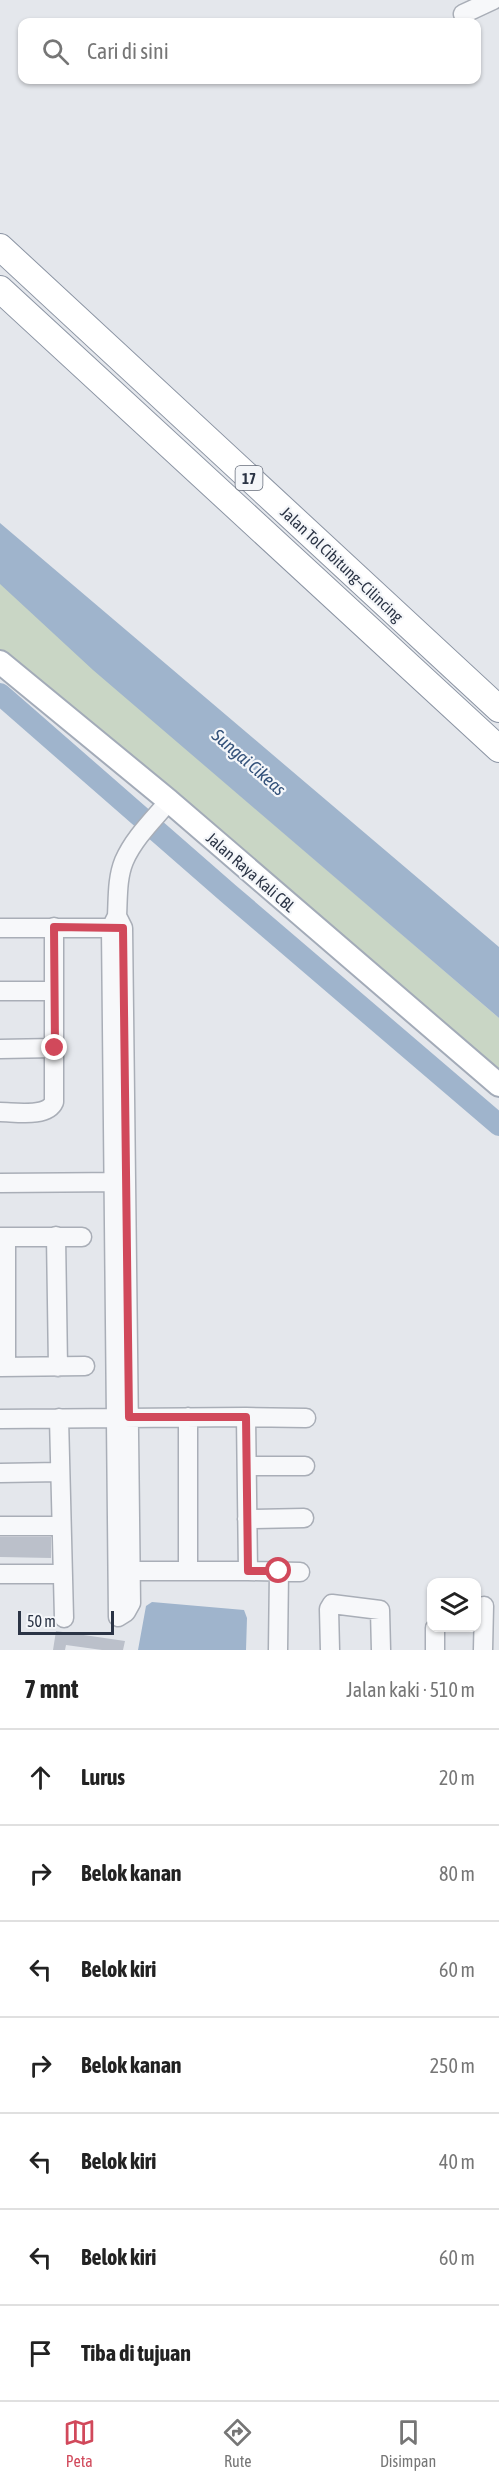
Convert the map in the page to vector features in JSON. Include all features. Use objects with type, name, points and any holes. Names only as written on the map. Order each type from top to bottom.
[{"type":"highway","name":"Jalan Tol Cibitung–Cilincing","points":[[0,247],[499,709]]},
{"type":"highway","name":"Jalan Tol Cibitung–Cilincing","points":[[0,289],[499,749]]},
{"type":"main road","name":"Jalan Raya Kali CBL","points":[[0,662],[169,801],[499,1085]]},
{"type":"street","points":[[463,14],[493,0]]},
{"type":"street","points":[[123,1417],[131,1603],[126,1612],[118,1617],[123,1417],[117,924],[119,884],[124,862],[136,840],[169,801]]},
{"type":"street","points":[[0,928],[117,924]]},
{"type":"street","points":[[0,1112],[43,1111],[52,1107],[55,1096],[54,927]]},
{"type":"street","points":[[0,991],[54,991]]},
{"type":"street","points":[[0,1049],[55,1048]]},
{"type":"street","points":[[0,1183],[120,1182]]},
{"type":"street","points":[[56,1236],[58,1367]]},
{"type":"street","points":[[82,1237],[3,1237],[3,1367],[85,1366]]},
{"type":"street","points":[[188,1417],[188,1571]]},
{"type":"street","points":[[246,1417],[248,1571]]},
{"type":"street","points":[[59,1418],[64,1618]]},
{"type":"street","points":[[0,1419],[306,1418]]},
{"type":"street","points":[[246,1466],[304,1466]]},
{"type":"street","points":[[0,1473],[60,1472]]},
{"type":"street","points":[[247,1519],[304,1518]]},
{"type":"street","points":[[0,1526],[61,1526]]},
{"type":"street","points":[[131,1571],[300,1572]]},
{"type":"street","points":[[278,1650],[279,1571]]},
{"type":"street","points":[[0,1574],[62,1574]]},
{"type":"street","points":[[330,1650],[329,1609],[332,1604],[380,1610],[381,1650]]},
{"type":"street","points":[[483,1650],[486,1606]]},
{"type":"street","points":[[435,1632],[435,1650]]},
{"type":"green space","points":[[0,581],[184,747],[499,1018],[499,1085],[0,663]]},
{"type":"water","name":"Sungai Cikeas","points":[[0,523],[499,947],[499,1018],[93,670],[0,584]]},
{"type":"water","points":[[152,1602],[244,1610],[247,1618],[246,1650],[138,1650],[146,1606]]},
{"type":"building","points":[[0,1537],[51,1537],[51,1558],[0,1557]]},
{"type":"building","points":[[56,1631],[125,1641],[123,1650],[102,1650],[66,1645],[65,1650],[53,1650]]},
{"type":"waterway","points":[[0,694],[499,1125]]},
{"type":"route","points":[[55,1048],[54,927],[123,928],[129,1417],[246,1417],[248,1571],[279,1571]]}]
